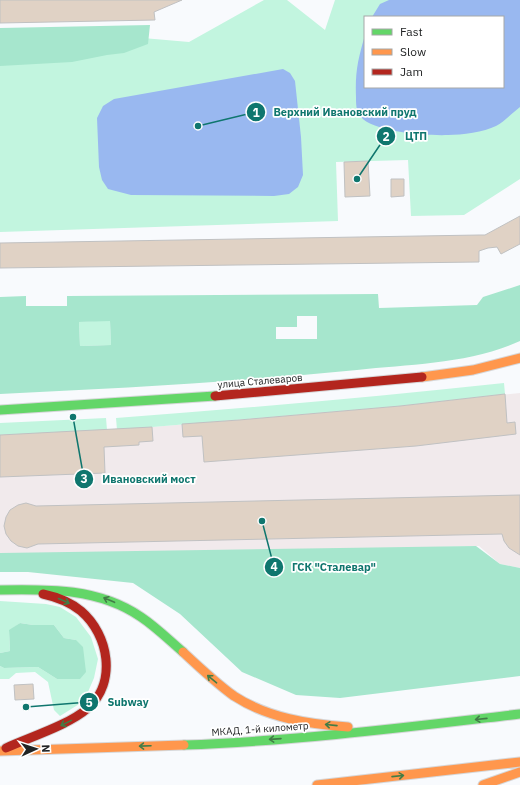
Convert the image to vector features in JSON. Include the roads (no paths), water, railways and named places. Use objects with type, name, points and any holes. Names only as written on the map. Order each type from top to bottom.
[{"type":"main road","name":"улица Сталеваров","points":[[0,410],[207,397],[408,378],[473,370],[520,358]]},
{"type":"main road","points":[[0,590],[65,589],[97,596],[124,606],[143,618],[162,633],[225,690],[247,704],[279,716],[316,724],[346,727],[412,726]]},
{"type":"main road","points":[[0,751],[65,724],[78,716],[92,704],[100,692],[105,678],[107,660],[104,644],[98,630],[88,617],[76,607],[63,600],[46,594],[12,590]]},
{"type":"main road","name":"МКАД, 1-й километр","points":[[0,751],[229,743],[324,736],[520,714]]},
{"type":"main road","points":[[317,785],[520,762]]},
{"type":"main road","points":[[483,785],[520,772]]},
{"type":"water","points":[[389,0],[520,0],[520,107],[496,126],[473,133],[454,135],[415,134],[389,130],[367,122],[358,113],[356,100],[356,80],[364,39],[364,88],[504,88],[504,16],[373,16],[380,4]]},
{"type":"water","points":[[283,69],[290,73],[295,81],[301,137],[303,175],[298,187],[289,194],[274,196],[131,195],[108,189],[102,180],[99,167],[97,118],[103,106],[114,99]]},
{"type":"place","name":"Верхний Ивановский пруд","points":[[198,126]]},
{"type":"place","name":"ЦТП","points":[[357,179]]},
{"type":"place","name":"Ивановский мост","points":[[73,417]]},
{"type":"place","name":"ГСК \"Сталевар\"","points":[[262,521]]},
{"type":"place","name":"Subway","points":[[26,707]]}]
